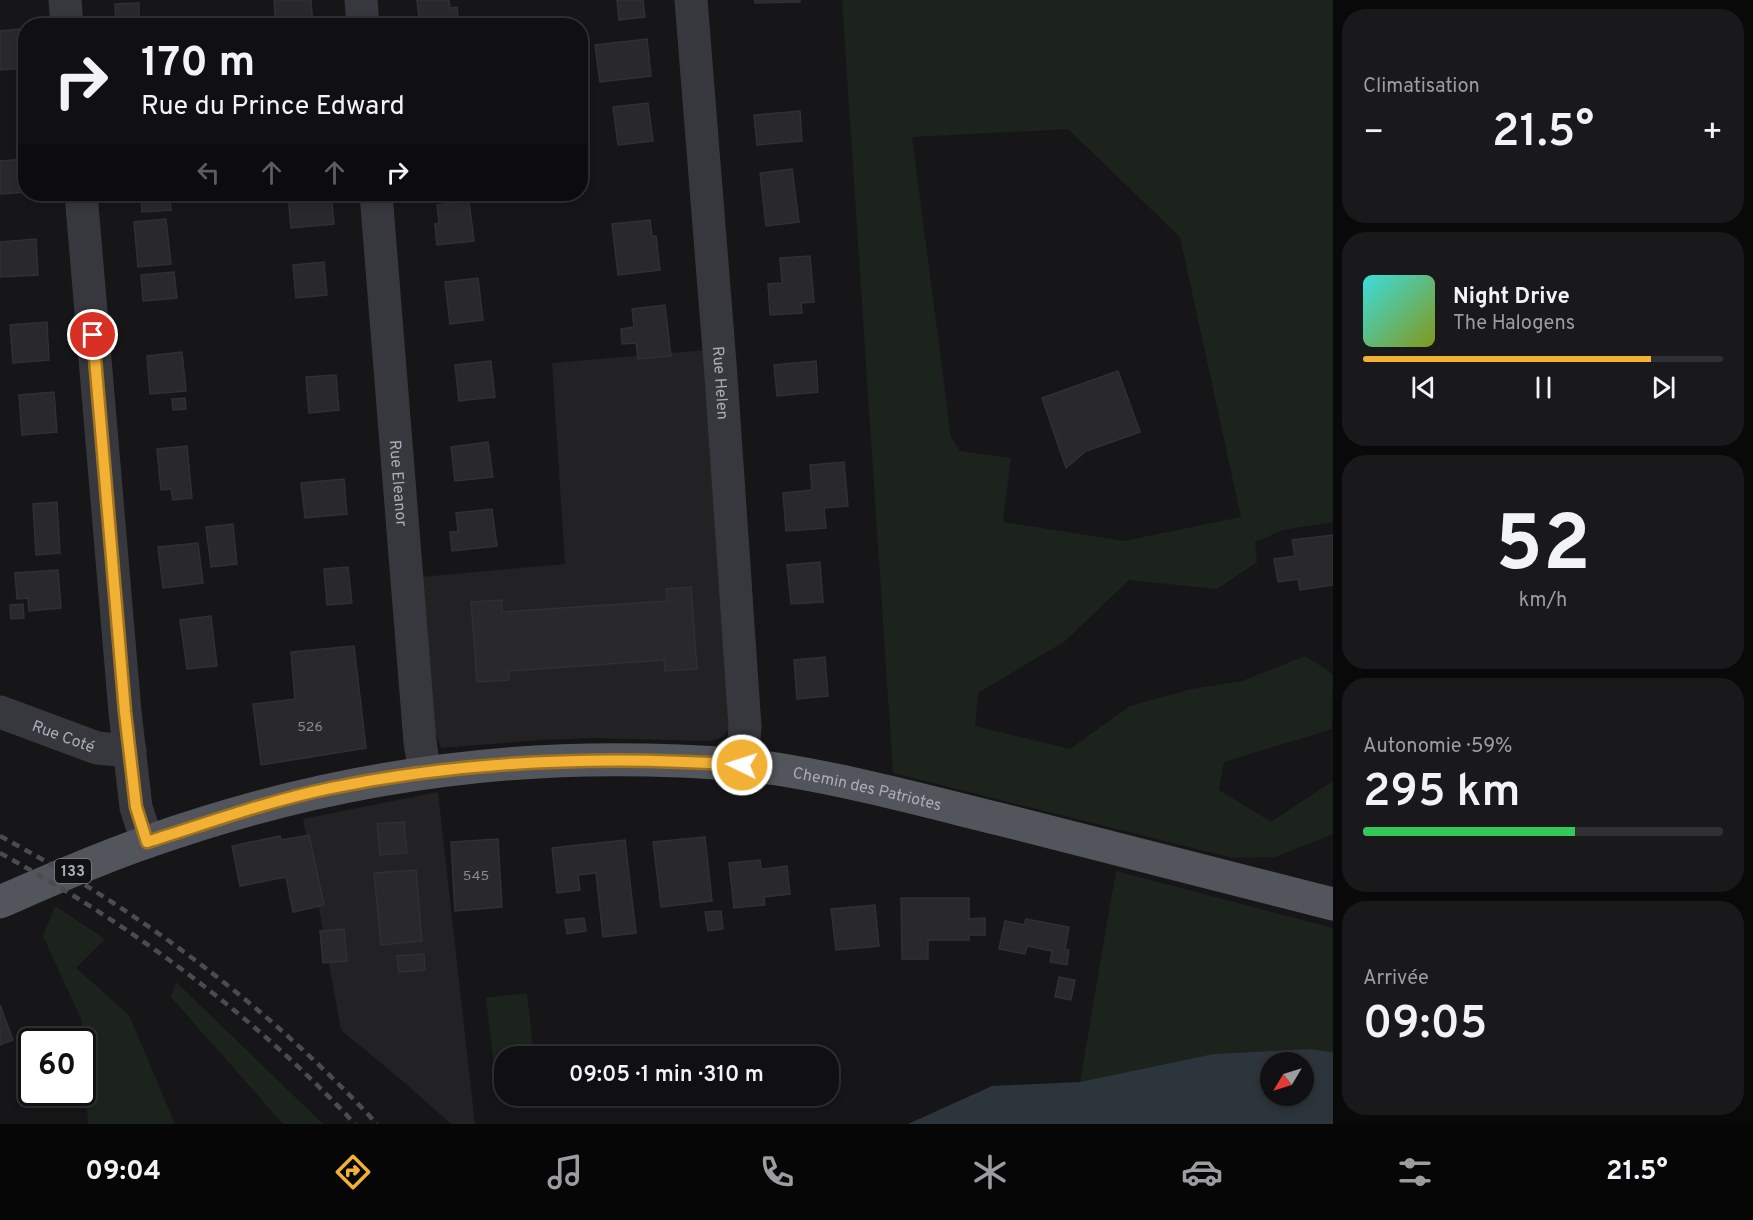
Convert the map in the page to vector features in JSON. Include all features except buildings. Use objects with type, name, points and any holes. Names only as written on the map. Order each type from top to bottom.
[{"type":"main road","name":"Chemin des Patriotes","points":[[147,842],[265,805],[330,788],[425,772],[549,760],[685,761],[742,765],[814,776],[1333,904]]},
{"type":"main road","name":"133","points":[[0,902],[147,842]]},
{"type":"street","points":[[65,0],[66,18]]},
{"type":"street","points":[[361,0],[362,18]]},
{"type":"street","name":"Rue Helen","points":[[691,0],[721,375],[745,727],[742,765]]},
{"type":"street","points":[[82,201],[130,751],[136,807],[147,842]]},
{"type":"street","name":"Rue Eleanor","points":[[377,201],[420,742],[425,772]]},
{"type":"street","name":"Rue Coté","points":[[0,712],[97,748],[130,751]]},
{"type":"shaded area","points":[[842,0],[1333,0],[1333,522],[1283,530],[1255,542],[1257,562],[1217,589],[1129,580],[1065,641],[978,693],[975,726],[1070,749],[1130,706],[1192,689],[1242,681],[1305,656],[1333,674],[1332,729],[1224,762],[1219,790],[1271,822],[1333,781],[1333,834],[1275,857],[1233,858],[893,773]],"holes":[[[1068,129],[1180,237],[1241,517],[1124,541],[1003,522],[1011,458],[960,451],[951,437],[912,137]]]},
{"type":"shaded area","points":[[706,350],[730,727],[725,735],[707,741],[595,738],[441,748],[434,729],[420,577],[565,564],[552,363]]},
{"type":"shaded area","points":[[438,792],[475,1124],[451,1124],[341,1030],[303,819]]},
{"type":"shaded area","points":[[1116,871],[1333,928],[1333,1052],[1309,1049],[1213,1054],[1080,1082]]},
{"type":"shaded area","points":[[55,906],[105,939],[76,968],[129,1015],[175,1124],[88,1124],[87,1106],[96,1106],[96,1028],[82,1028],[81,1019],[43,936]]},
{"type":"shaded area","points":[[176,982],[323,1124],[283,1124],[171,997]]},
{"type":"shaded area","points":[[527,993],[533,1046],[494,1046],[494,1067],[486,998]]},
{"type":"shaded area","points":[[1309,1049],[1333,1052],[1333,1124],[908,1124],[992,1086],[1080,1082],[1213,1054]]},
{"type":"railway","points":[[0,836],[103,896],[200,964],[292,1040],[377,1124]]},
{"type":"railway","points":[[0,853],[96,910],[188,974],[275,1045],[355,1124]]},
{"type":"route","points":[[93,335],[125,712],[136,807],[147,842],[265,805],[330,788],[425,772],[549,760],[616,759],[742,765]]}]
